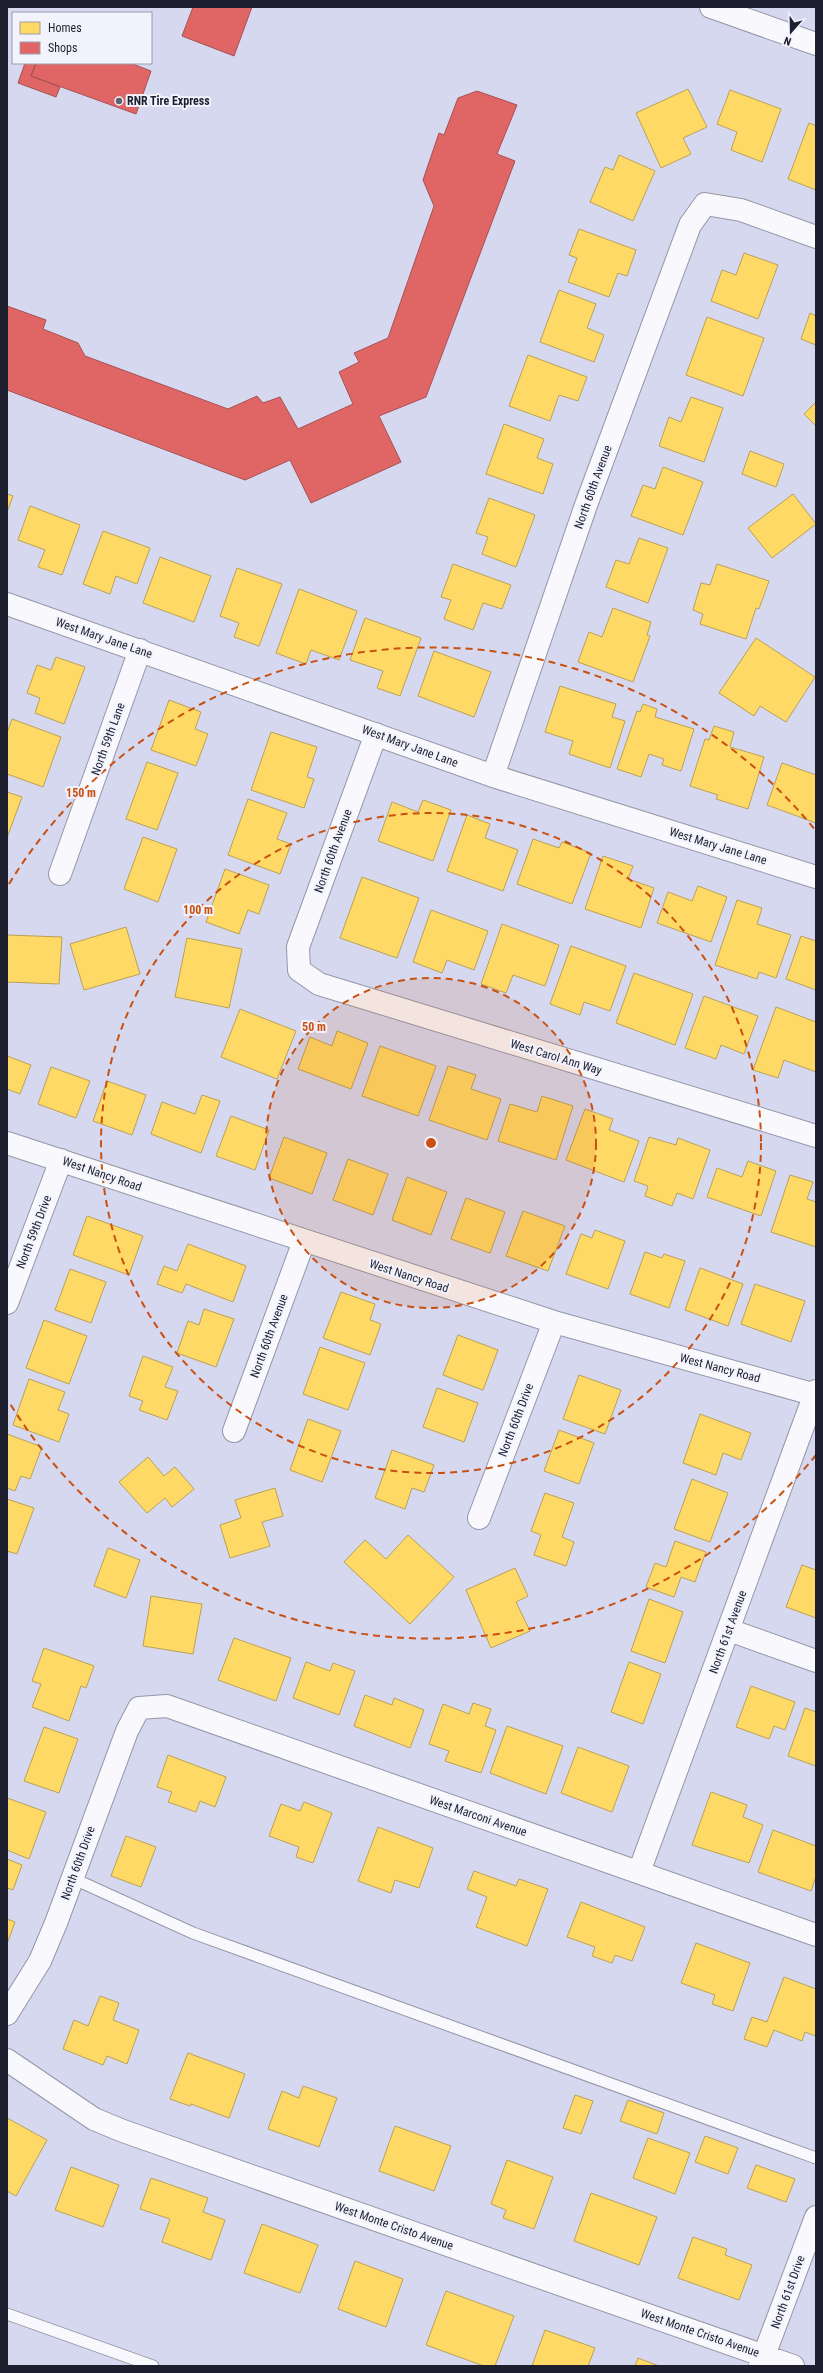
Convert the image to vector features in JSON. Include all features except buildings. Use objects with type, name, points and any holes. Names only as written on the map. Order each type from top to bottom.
[{"type":"street","points":[[711,7],[816,44]]},
{"type":"street","name":"North 60th Avenue","points":[[493,776],[586,505],[690,225],[706,204],[741,210],[816,237]]},
{"type":"street","name":"West Mary Jane Lane","points":[[7,604],[493,776],[816,877]]},
{"type":"street","name":"North 59th Lane","points":[[60,874],[140,650]]},
{"type":"street","name":"North 60th Avenue","points":[[299,970],[298,946],[376,734]]},
{"type":"street","name":"West Carol Ann Way","points":[[299,970],[319,984],[816,1136]]},
{"type":"street","name":"West Nancy Road","points":[[7,1142],[304,1241],[554,1322],[816,1394]]},
{"type":"street","name":"North 59th Drive","points":[[7,1303],[61,1160]]},
{"type":"street","name":"North 60th Avenue","points":[[234,1431],[304,1241]]},
{"type":"street","name":"North 60th Drive","points":[[479,1518],[554,1322]]},
{"type":"street","name":"North 61st Avenue","points":[[639,1872],[816,1394]]},
{"type":"street","points":[[729,1630],[816,1661]]},
{"type":"street","name":"West Marconi Avenue","points":[[139,1708],[167,1706],[816,1935]]},
{"type":"street","name":"North 60th Drive","points":[[7,2014],[40,1961],[56,1923],[127,1731],[139,1708]]},
{"type":"street","name":"West Monte Cristo Avenue","points":[[8,2064],[94,2119],[123,2131],[762,2361],[793,2366]]},
{"type":"street","name":"North 61st Drive","points":[[762,2361],[816,2217]]},
{"type":"lane","points":[[72,1878],[193,1933],[816,2158]]},
{"type":"lane","points":[[7,2314],[153,2366]]},
{"type":"place","name":"RNR Tire Express","points":[[119,101]]}]
